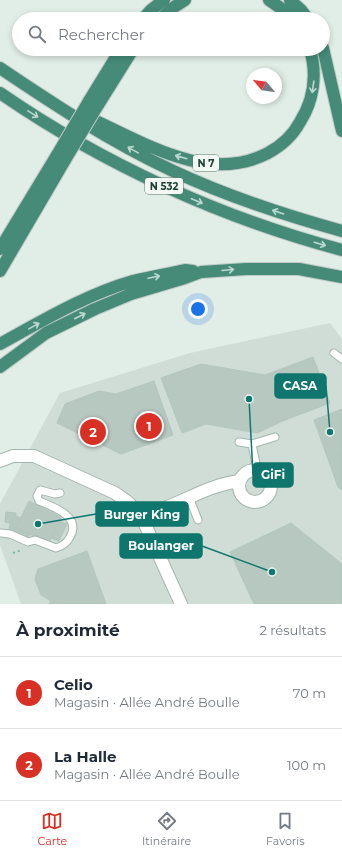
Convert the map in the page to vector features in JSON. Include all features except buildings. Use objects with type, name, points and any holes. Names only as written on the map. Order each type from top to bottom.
[{"type":"highway","points":[[149,12],[164,0]]},
{"type":"highway","points":[[168,12],[185,0]]},
{"type":"highway","points":[[269,0],[286,12]]},
{"type":"highway","points":[[290,0],[303,12]]},
{"type":"highway","points":[[0,272],[61,158],[93,103],[116,56]]},
{"type":"highway","points":[[93,103],[128,56]]},
{"type":"highway","name":"N 7","points":[[35,92],[160,151],[207,163],[240,163],[255,159],[274,150],[297,128],[306,111],[312,91],[314,70],[311,56]]},
{"type":"highway","points":[[325,56],[342,131]]},
{"type":"highway","name":"N 532","points":[[0,68],[35,92],[133,150],[172,170],[252,203],[298,219],[342,231]]},
{"type":"highway","name":"N 532","points":[[0,93],[61,132],[114,162],[175,191],[261,226],[342,250]]},
{"type":"highway","points":[[0,249],[61,158]]},
{"type":"highway","points":[[0,344],[56,313],[102,293],[126,284],[185,270],[201,272],[246,269],[299,269],[342,277]]},
{"type":"highway","points":[[0,367],[46,333],[95,309],[131,294],[201,272]]},
{"type":"street","points":[[0,460],[13,456],[34,456],[115,493],[129,503],[141,516],[181,604]]},
{"type":"street","points":[[257,470],[267,474],[271,484],[269,493],[263,500],[252,502],[247,500],[239,492],[239,481],[246,472],[257,470]]},
{"type":"street","points":[[141,516],[162,509],[189,496],[223,483],[239,481]]},
{"type":"lane","points":[[334,353],[342,359]]},
{"type":"lane","points":[[239,442],[252,444],[275,437]]},
{"type":"lane","points":[[252,444],[257,470]]},
{"type":"lane","points":[[1,533],[10,534],[28,542],[34,540],[56,548],[65,544],[72,534],[73,528],[71,518],[60,510],[39,501],[37,496],[40,490],[56,494],[60,493]]},
{"type":"lane","points":[[189,496],[198,520]]},
{"type":"shaded area","points":[[330,323],[342,339],[342,604],[21,604],[0,545],[0,504],[60,393],[190,353]]},
{"type":"place","name":"GiFi","points":[[249,399]]},
{"type":"place","name":"Celio","points":[[149,426]]},
{"type":"place","name":"La Halle","points":[[93,432]]},
{"type":"place","name":"CASA","points":[[330,432]]},
{"type":"place","name":"Burger King","points":[[38,524]]},
{"type":"place","name":"Boulanger","points":[[272,572]]}]
